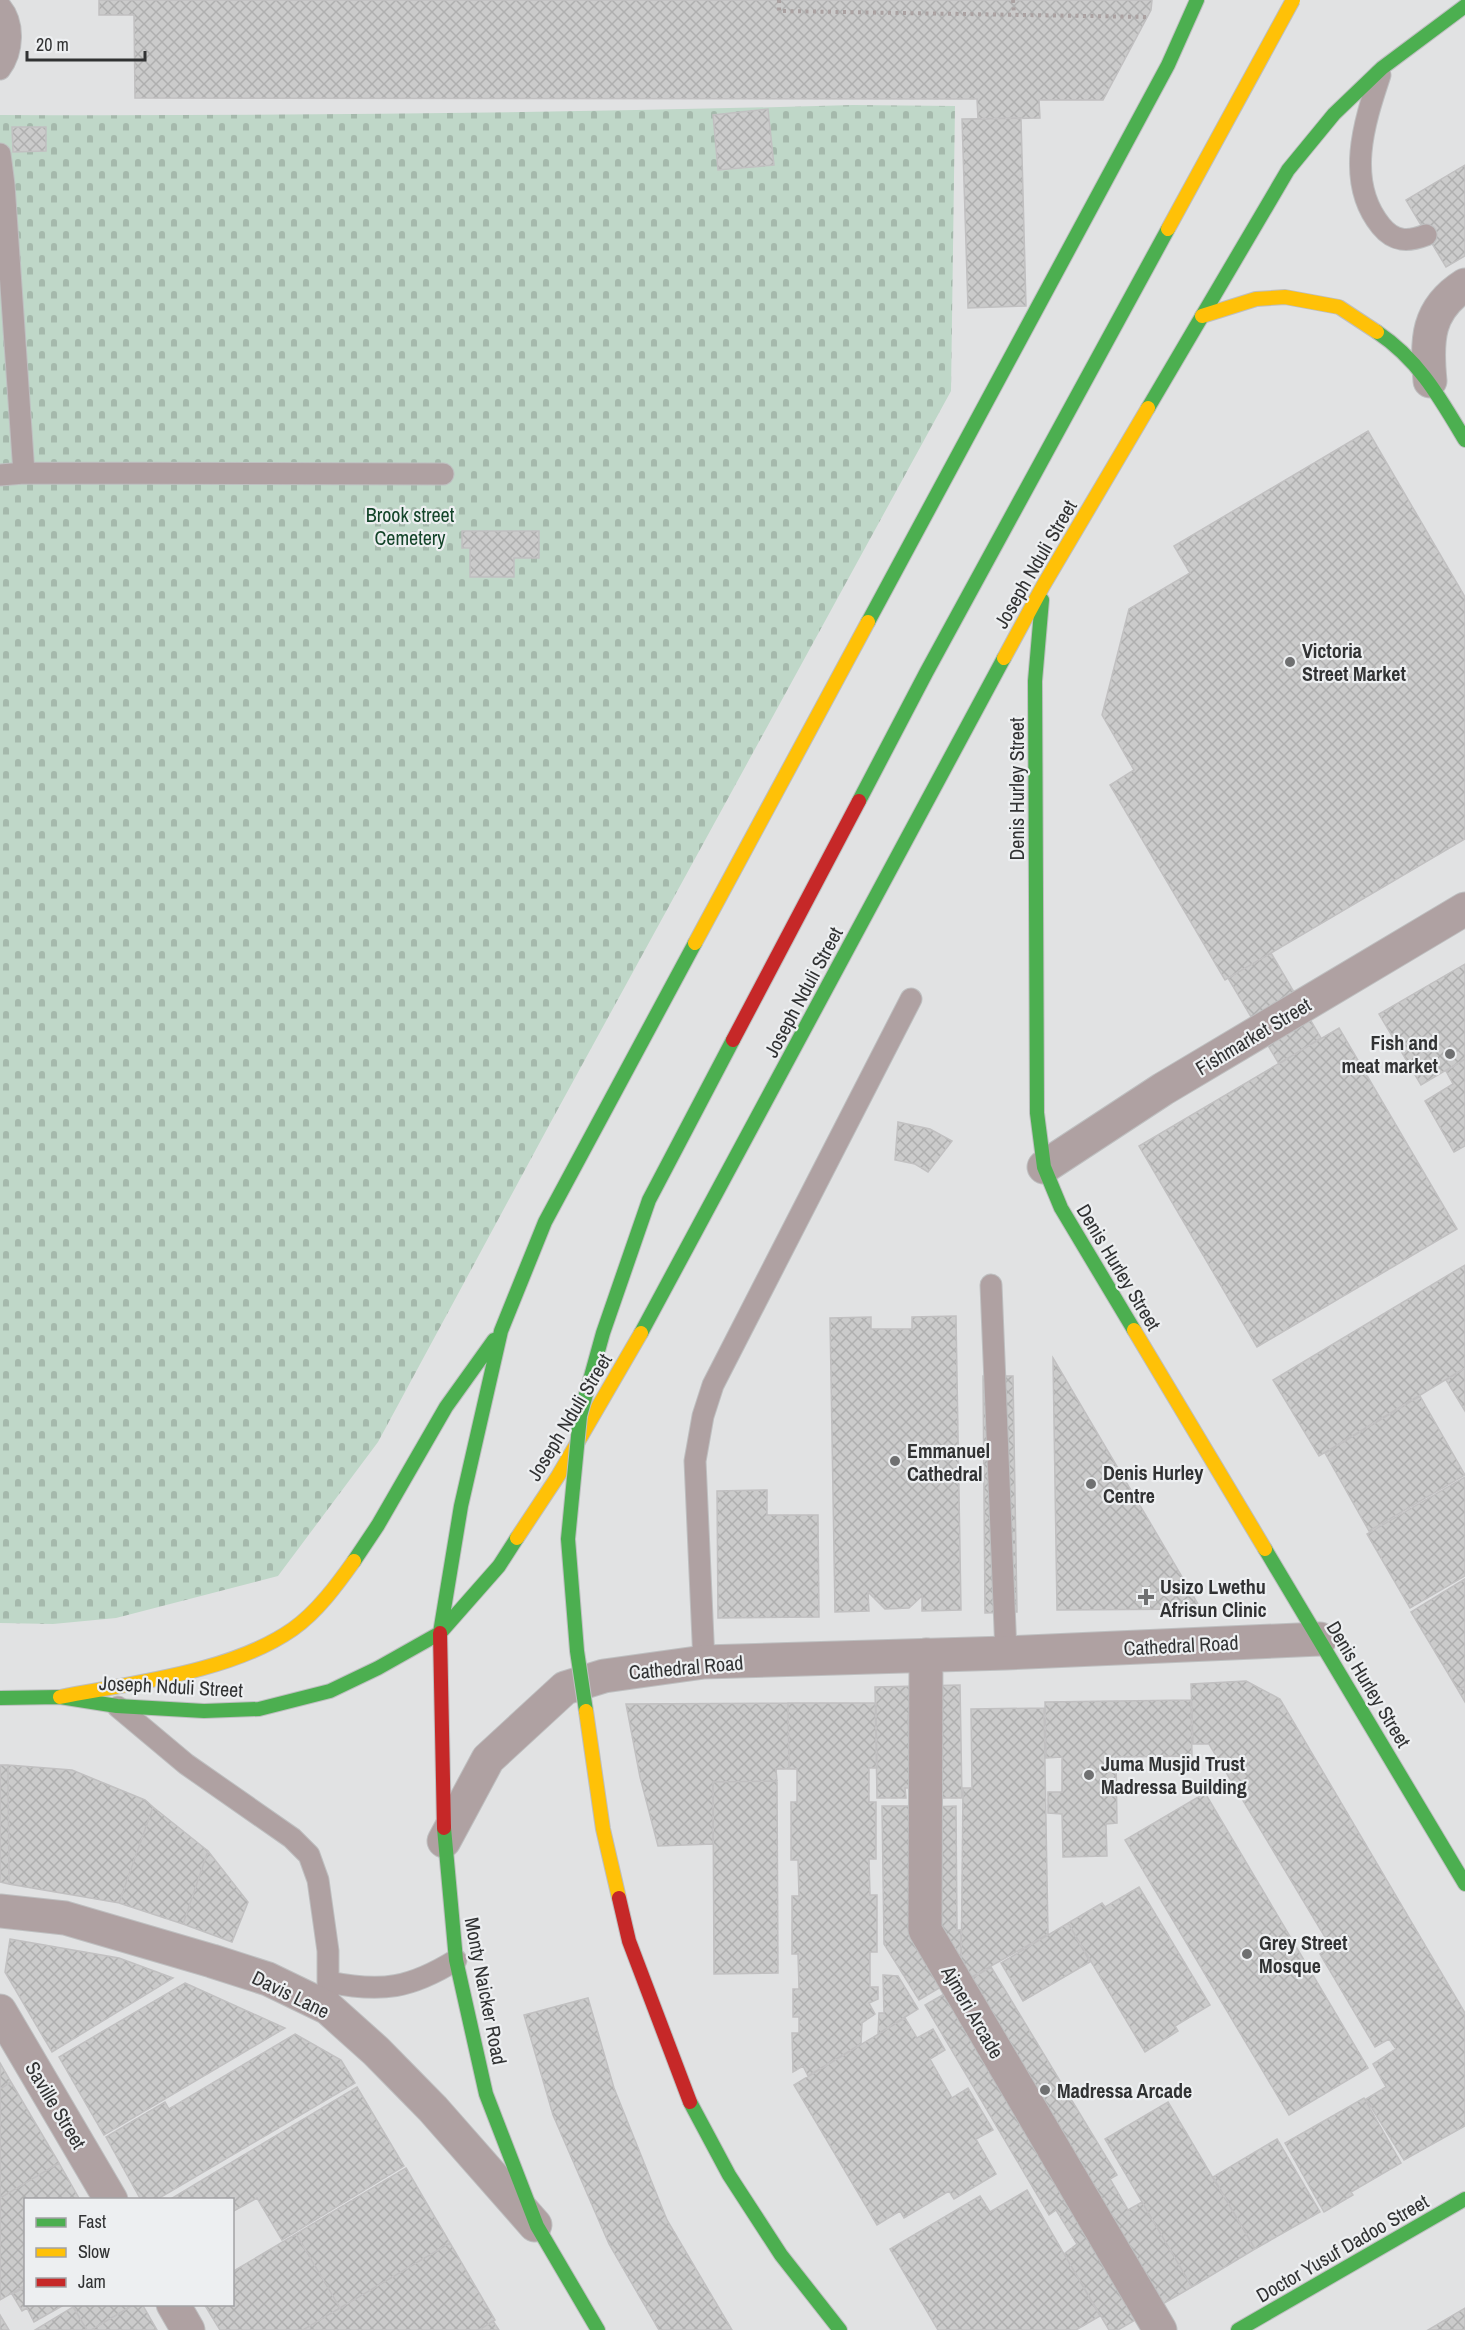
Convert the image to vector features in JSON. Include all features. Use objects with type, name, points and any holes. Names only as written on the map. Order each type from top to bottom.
[{"type":"main road","points":[[60,1697],[210,1664],[262,1646],[290,1631],[312,1612],[357,1557],[446,1407],[501,1331],[545,1222],[1168,65],[1197,0]]},
{"type":"main road","points":[[840,2330],[781,2254],[729,2175],[690,2102],[630,1941],[603,1829],[578,1651],[568,1539],[580,1416],[603,1333],[649,1200],[926,673],[1293,0]]},
{"type":"main road","name":"Joseph Nduli Street","points":[[0,1698],[60,1697],[117,1706],[204,1711],[259,1709],[330,1691],[440,1633],[498,1566],[558,1476],[666,1290],[1043,586],[1288,170],[1334,114],[1382,68],[1465,6]]},
{"type":"main road","points":[[1202,316],[1256,299],[1285,297],[1339,307],[1389,340],[1430,381],[1465,440]]},
{"type":"main road","name":"Denis Hurley Street","points":[[1043,586],[1035,693],[1037,1113],[1044,1167],[1061,1208],[1465,1884]]},
{"type":"main road","name":"Monty Naicker Road","points":[[501,1331],[461,1506],[440,1633],[444,1841],[456,1960],[486,2094],[537,2226],[598,2330]]},
{"type":"main road","name":"Doctor Yusuf Dadoo Street","points":[[1238,2330],[1465,2199]]},
{"type":"street","points":[[1430,381],[1427,352],[1432,322],[1441,304],[1465,285]]},
{"type":"street","name":"Fishmarket Street","points":[[1044,1167],[1163,1089],[1465,909]]},
{"type":"street","name":"Cathedral Road","points":[[444,1841],[488,1759],[565,1688],[604,1676],[704,1662],[926,1656],[1320,1639]]},
{"type":"street","name":"Ajmeri Arcade","points":[[926,1656],[925,1930],[1160,2330]]},
{"type":"street","name":"Davis Lane","points":[[0,1911],[65,1918],[329,1995],[376,2051],[433,2109],[537,2226]]},
{"type":"street","name":"Saville Street","points":[[0,2011],[110,2198]]},
{"type":"street","points":[[174,2306],[188,2330]]},
{"type":"lane","points":[[0,6],[11,26],[8,59],[0,69]]},
{"type":"lane","points":[[1382,68],[1363,133],[1360,157],[1362,181],[1368,204],[1376,220],[1386,232],[1395,238],[1404,240],[1426,235]]},
{"type":"lane","points":[[0,154],[24,473]]},
{"type":"lane","points":[[0,475],[24,473],[443,474]]},
{"type":"lane","points":[[704,1662],[695,1461],[703,1416],[713,1385],[911,999]]},
{"type":"lane","points":[[991,1285],[1006,1653]]},
{"type":"lane","points":[[117,1706],[186,1764],[292,1838],[309,1855],[318,1881],[322,1905],[328,1951],[329,1995],[352,1987],[381,1989],[430,1976],[456,1960]]},
{"type":"path","points":[[779,0],[779,11],[1153,17]]},
{"type":"path","points":[[1013,0],[1014,14]]},
{"type":"green space","name":"Brook street Cemetery","points":[[853,105],[955,106],[951,391],[378,1442],[278,1576],[116,1618],[53,1624],[0,1623],[0,115],[426,113]]},
{"type":"building","points":[[99,0],[1152,0],[1151,10],[1103,100],[1039,100],[1040,118],[978,119],[977,99],[135,98],[134,15],[99,15]]},
{"type":"building","points":[[768,109],[774,165],[718,170],[713,115]]},
{"type":"building","points":[[1021,118],[1026,306],[968,308],[962,119]]},
{"type":"building","points":[[12,127],[46,127],[46,151],[13,152]]},
{"type":"building","points":[[1465,165],[1465,256],[1446,267],[1406,200]]},
{"type":"building","name":"Victoria Street Market","points":[[1368,431],[1465,597],[1465,839],[1225,980],[1110,785],[1134,770],[1102,715],[1129,609],[1190,573],[1174,546]]},
{"type":"building","points":[[462,531],[539,531],[539,558],[514,558],[514,577],[470,577],[470,548],[462,548]]},
{"type":"building","points":[[1271,953],[1321,1038],[1279,1064],[1228,978]]},
{"type":"building","points":[[1465,964],[1465,1059],[1421,1085],[1379,1014]]},
{"type":"building","points":[[1339,1028],[1457,1229],[1257,1347],[1139,1146]]},
{"type":"building","points":[[1465,1059],[1465,1146],[1454,1152],[1425,1101],[1453,1084],[1446,1071]]},
{"type":"building","points":[[898,1122],[930,1129],[952,1141],[928,1172],[915,1164],[895,1160]]},
{"type":"building","points":[[1465,1265],[1465,1368],[1319,1456],[1273,1380]]},
{"type":"building","name":"Emmanuel Cathedral","points":[[956,1316],[961,1610],[922,1611],[922,1596],[909,1608],[885,1609],[868,1592],[869,1611],[835,1612],[830,1318],[871,1317],[871,1329],[912,1329],[912,1317]]},
{"type":"building","name":"Denis Hurley Centre","points":[[1053,1358],[1201,1609],[1057,1610]]},
{"type":"building","points":[[1465,1368],[1465,1411],[1446,1380]]},
{"type":"building","points":[[983,1376],[1013,1376],[1017,1612],[985,1613]]},
{"type":"building","points":[[1420,1396],[1465,1475],[1369,1531],[1325,1453]]},
{"type":"building","points":[[1465,1477],[1465,1576],[1410,1608],[1367,1534]]},
{"type":"building","points":[[767,1490],[767,1515],[818,1515],[819,1617],[718,1618],[717,1491]]},
{"type":"building","points":[[1465,1579],[1465,1686],[1458,1690],[1411,1612]]},
{"type":"building","points":[[1246,1681],[1280,1699],[1465,2013],[1465,2126],[1404,2160],[1366,2099],[1386,2087],[1373,2064],[1396,2049],[1389,2039],[1375,2047],[1320,1954],[1331,1947],[1209,1744],[1193,1744],[1191,1684]]},
{"type":"building","points":[[960,1685],[962,1798],[935,1798],[928,1715],[908,1715],[910,1788],[905,1788],[906,1798],[877,1798],[875,1687]]},
{"type":"building","points":[[1465,1686],[1465,1702],[1458,1690]]},
{"type":"building","name":"Juma Musjid Trust Madressa Building","points":[[1191,1700],[1192,1756],[1116,1757],[1117,1823],[1106,1824],[1107,1856],[1063,1857],[1062,1814],[1048,1813],[1048,1792],[1062,1792],[1062,1757],[1046,1758],[1045,1702]]},
{"type":"building","points":[[788,1703],[789,1769],[776,1769],[777,1781],[713,1782],[713,1844],[658,1846],[640,1777],[626,1704]]},
{"type":"building","points":[[788,1703],[876,1703],[877,1768],[869,1768],[869,1802],[876,1802],[876,1859],[869,1859],[870,1895],[877,1895],[877,1952],[870,1952],[870,1987],[878,1987],[878,1999],[869,2003],[875,2014],[862,2023],[861,2044],[808,2076],[803,2066],[793,2072],[792,2033],[799,2033],[799,2017],[793,2017],[793,1989],[799,1989],[798,1954],[792,1954],[792,1896],[799,1896],[798,1860],[791,1860],[791,1802],[797,1802],[797,1769],[789,1769]]},
{"type":"building","points":[[1044,1708],[1048,1934],[961,1983],[963,1788],[972,1788],[971,1709]]},
{"type":"building","points":[[0,1765],[8,1765],[9,1884],[0,1882]]},
{"type":"building","points":[[8,1765],[72,1770],[145,1800],[153,1807],[119,1903],[9,1884]]},
{"type":"building","points":[[777,1781],[778,1973],[714,1974],[713,1782]]},
{"type":"building","name":"Grey Street Mosque","points":[[1205,1793],[1368,2068],[1289,2115],[1125,1840]]},
{"type":"building","points":[[882,1806],[914,1806],[944,1985],[919,2000],[884,1944]]},
{"type":"building","points":[[956,1806],[957,1930],[961,1930],[961,1975],[927,1921],[928,1807]]},
{"type":"building","points":[[153,1807],[208,1851],[183,1924],[119,1903]]},
{"type":"building","points":[[208,1851],[248,1902],[232,1942],[183,1924]]},
{"type":"building","points":[[1139,1887],[1210,2005],[1175,2026],[1178,2031],[1145,2052],[1068,1923],[1102,1903],[1105,1907]]},
{"type":"building","points":[[1068,1923],[1090,1962],[1023,2001],[1001,1963]]},
{"type":"building","points":[[10,1939],[119,1958],[173,1978],[52,2052],[5,1972]]},
{"type":"building","name":"Madressa Arcade","points":[[991,1967],[1117,2175],[1110,2179],[1128,2210],[1142,2202],[1192,2287],[1118,2330],[1109,2330],[1064,2254],[1077,2244],[1056,2210],[1049,2215],[925,2005]]},
{"type":"building","points":[[883,1975],[898,1976],[918,2009],[878,2034],[879,2013],[884,2013]]},
{"type":"building","points":[[185,1983],[285,2028],[104,2135],[59,2057]]},
{"type":"building","points":[[588,1998],[614,2088],[667,2220],[732,2330],[659,2330],[609,2244],[553,2115],[524,2015]]},
{"type":"building","points":[[905,2018],[917,2038],[933,2029],[945,2050],[930,2059],[952,2098],[968,2088],[993,2130],[976,2139],[996,2174],[954,2199],[949,2191],[904,2218],[900,2211],[877,2225],[794,2085]]},
{"type":"building","points":[[295,2034],[341,2060],[355,2083],[159,2198],[140,2198],[106,2137],[165,2102],[169,2109]]},
{"type":"building","points":[[0,2063],[11,2082],[0,2089]]},
{"type":"building","points":[[11,2082],[59,2163],[0,2198],[0,2089]]},
{"type":"building","points":[[357,2087],[404,2166],[282,2240],[257,2198],[234,2211],[234,2198],[172,2198]]},
{"type":"building","points":[[1364,2098],[1401,2163],[1351,2192],[1353,2195],[1324,2212],[1285,2143]]},
{"type":"building","points":[[1168,2102],[1255,2249],[1192,2287],[1105,2139]]},
{"type":"building","points":[[1277,2139],[1320,2212],[1255,2249],[1213,2177]]},
{"type":"building","points":[[59,2163],[79,2198],[24,2198],[24,2286],[0,2300],[0,2198]]},
{"type":"building","points":[[406,2168],[450,2243],[340,2308],[296,2234]]},
{"type":"building","points":[[1027,2190],[1100,2316],[1076,2330],[938,2330],[890,2249],[980,2196],[990,2212]]},
{"type":"building","points":[[296,2234],[340,2308],[303,2330],[220,2330],[205,2306],[234,2306],[234,2271]]},
{"type":"building","points":[[450,2243],[495,2320],[479,2330],[303,2330]]},
{"type":"building","points":[[24,2288],[24,2306],[62,2306],[34,2322],[27,2308],[22,2311],[12,2294]]},
{"type":"building","points":[[73,2306],[132,2306],[91,2330],[87,2330]]},
{"type":"building","points":[[132,2306],[143,2306],[157,2330],[91,2330]]},
{"type":"building","points":[[73,2307],[87,2330],[35,2330]]},
{"type":"building","points":[[1465,2308],[1465,2330],[1428,2330]]},
{"type":"building","points":[[0,2315],[9,2330],[0,2330]]},
{"type":"building","points":[[493,2321],[499,2330],[479,2330]]},
{"type":"traffic: fast","points":[[868,622],[1168,65],[1197,0]]},
{"type":"traffic: fast","points":[[1148,408],[1288,170],[1334,114],[1382,68],[1465,6]]},
{"type":"traffic: fast","points":[[859,801],[926,673],[1168,229]]},
{"type":"traffic: fast","points":[[1377,332],[1417,367],[1465,440]]},
{"type":"traffic: fast","points":[[1042,600],[1035,681],[1037,1113],[1044,1167],[1061,1208],[1134,1330]]},
{"type":"traffic: fast","points":[[641,1333],[1004,658]]},
{"type":"traffic: fast","points":[[440,1633],[461,1506],[501,1331],[545,1222],[695,943]]},
{"type":"traffic: fast","points":[[586,1711],[577,1651],[568,1539],[580,1416],[603,1333],[649,1200],[733,1040]]},
{"type":"traffic: fast","points":[[354,1561],[378,1525],[446,1407],[494,1340]]},
{"type":"traffic: fast","points":[[0,1698],[60,1697],[117,1706],[204,1711],[259,1709],[330,1691],[378,1668],[440,1633],[499,1566],[517,1538]]},
{"type":"traffic: fast","points":[[1265,1549],[1465,1884]]},
{"type":"traffic: fast","points":[[444,1828],[456,1960],[486,2094],[537,2226],[598,2330]]},
{"type":"traffic: fast","points":[[690,2102],[729,2175],[781,2255],[840,2330]]},
{"type":"traffic: fast","points":[[1238,2330],[1465,2199]]},
{"type":"traffic: slow","points":[[1168,229],[1293,0]]},
{"type":"traffic: slow","points":[[1202,316],[1256,299],[1285,297],[1339,307],[1377,332]]},
{"type":"traffic: slow","points":[[1004,658],[1043,586],[1148,408]]},
{"type":"traffic: slow","points":[[695,943],[868,622]]},
{"type":"traffic: slow","points":[[1134,1330],[1265,1549]]},
{"type":"traffic: slow","points":[[517,1538],[558,1476],[641,1333]]},
{"type":"traffic: slow","points":[[60,1697],[181,1674],[241,1656],[268,1644],[293,1629],[310,1615],[334,1589],[354,1561]]},
{"type":"traffic: slow","points":[[586,1711],[603,1829],[619,1898]]},
{"type":"traffic: jam","points":[[733,1040],[859,801]]},
{"type":"traffic: jam","points":[[440,1633],[444,1828]]},
{"type":"traffic: jam","points":[[619,1898],[629,1941],[690,2102]]},
{"type":"place","name":"Victoria Street Market","points":[[1290,662]]},
{"type":"place","name":"Fish and meat market","points":[[1450,1054]]},
{"type":"place","name":"Emmanuel Cathedral","points":[[895,1461]]},
{"type":"place","name":"Denis Hurley Centre","points":[[1091,1484]]},
{"type":"place","name":"Usizo Lwethu Afrisun Clinic","points":[[1146,1597]]},
{"type":"place","name":"Juma Musjid Trust Madressa Building","points":[[1089,1775]]},
{"type":"place","name":"Grey Street Mosque","points":[[1247,1954]]},
{"type":"place","name":"Madressa Arcade","points":[[1045,2090]]}]
